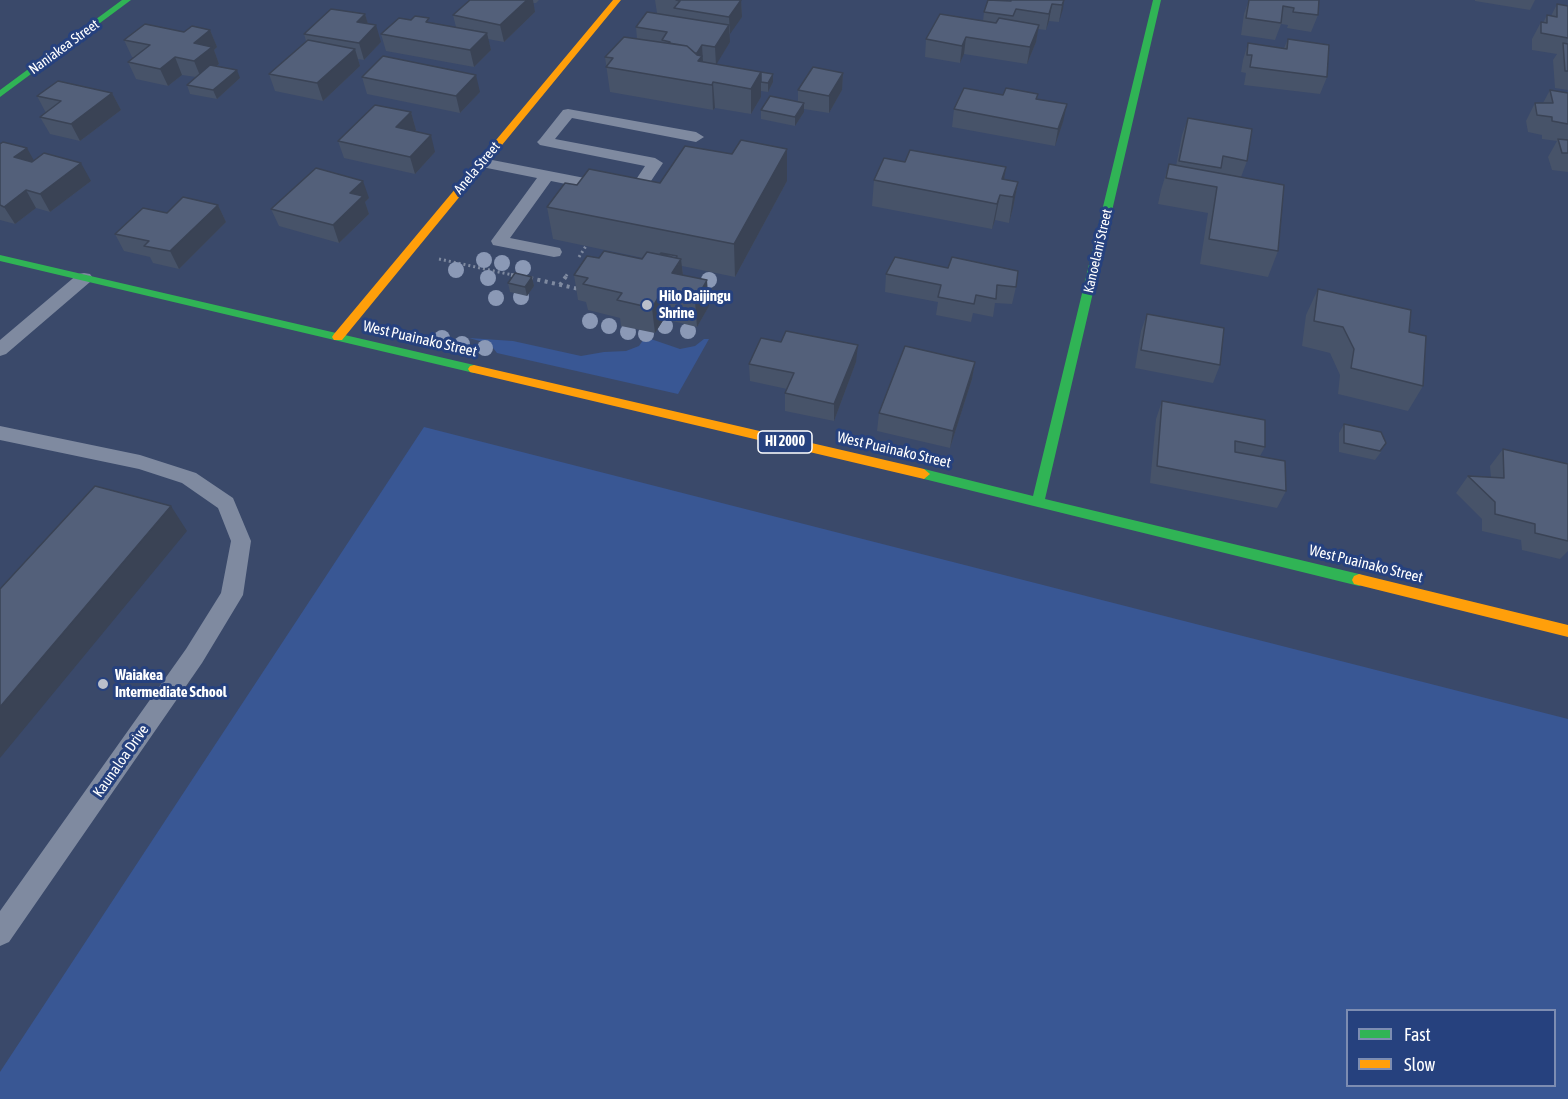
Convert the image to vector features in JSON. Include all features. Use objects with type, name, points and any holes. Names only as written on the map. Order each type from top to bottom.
[{"type":"main road","name":"Naniakea Street","points":[[0,94],[127,0]]},
{"type":"main road","name":"Anela Street","points":[[338,337],[617,0]]},
{"type":"main road","name":"Kanoelani Street","points":[[1038,501],[1157,0]]},
{"type":"main road","name":"West Puainako Street","points":[[0,258],[1038,501],[1568,631]]},
{"type":"lane","points":[[482,163],[635,193],[655,163],[545,142],[568,113],[696,137]]},
{"type":"lane","points":[[548,176],[499,241],[554,252]]},
{"type":"lane","points":[[0,350],[84,278]]},
{"type":"lane","name":"Kaunaloa Drive","points":[[0,433],[140,462],[189,478],[226,503],[241,541],[232,595],[194,656],[0,933]]},
{"type":"path","points":[[408,253],[585,290]]},
{"type":"shaded area","points":[[645,337],[680,349],[695,346],[704,339],[709,339],[678,394],[497,353],[490,344],[469,338],[513,341],[581,356],[626,351],[639,346]]},
{"type":"shaded area","points":[[424,427],[1568,719],[1568,1099],[0,1099],[0,1072]]},
{"type":"building","points":[[470,0],[527,0],[500,25],[453,15]]},
{"type":"building","points":[[676,0],[741,0],[729,17],[674,8],[680,1]]},
{"type":"building","points":[[988,0],[1064,0],[1062,5],[1052,4],[1049,14],[1016,9],[1013,16],[984,12]]},
{"type":"building","points":[[1249,0],[1319,0],[1318,15],[1293,12],[1294,8],[1283,6],[1281,23],[1246,18]]},
{"type":"building","points":[[1557,4],[1568,6],[1568,38],[1541,33],[1541,22],[1547,23],[1547,15],[1557,17]]},
{"type":"building","points":[[331,9],[365,14],[357,22],[376,25],[359,43],[304,34]]},
{"type":"building","points":[[647,12],[729,25],[715,47],[702,45],[695,53],[687,46],[662,40],[667,32],[636,27]]},
{"type":"building","points":[[940,14],[996,23],[999,18],[1039,25],[1030,47],[966,37],[962,46],[926,39]]},
{"type":"building","points":[[415,16],[429,18],[426,22],[487,33],[470,50],[381,34],[399,18],[411,20]]},
{"type":"building","points":[[145,24],[184,32],[192,26],[210,30],[194,43],[212,47],[194,61],[175,57],[160,69],[128,62],[150,45],[124,40]]},
{"type":"building","points":[[624,37],[687,46],[697,55],[702,56],[698,61],[761,72],[751,89],[713,82],[712,85],[606,67],[613,58],[605,57]]},
{"type":"building","points":[[1288,39],[1329,45],[1327,77],[1250,67],[1252,55],[1247,55],[1248,43],[1287,49]]},
{"type":"building","points":[[308,40],[355,49],[317,83],[269,74]]},
{"type":"building","points":[[1563,43],[1568,44],[1568,71],[1565,71]]},
{"type":"building","points":[[383,56],[476,75],[456,96],[362,77]]},
{"type":"building","points":[[210,65],[237,70],[213,90],[187,85]]},
{"type":"building","points":[[813,67],[843,73],[829,96],[798,90]]},
{"type":"building","points":[[761,72],[773,74],[768,83],[761,82]]},
{"type":"building","points":[[58,81],[112,93],[71,124],[40,117],[61,101],[37,96]]},
{"type":"building","points":[[964,88],[1003,95],[1006,88],[1038,94],[1036,99],[1067,104],[1058,129],[954,109]]},
{"type":"building","points":[[1550,90],[1568,93],[1568,124],[1552,121],[1552,117],[1537,115],[1535,103],[1553,103]]},
{"type":"building","points":[[770,96],[804,103],[795,117],[761,110]]},
{"type":"building","points":[[375,105],[411,112],[396,127],[431,135],[410,157],[338,141]]},
{"type":"building","points":[[1188,118],[1252,129],[1247,161],[1223,156],[1221,168],[1179,161]]},
{"type":"building","points":[[1558,139],[1568,140],[1568,153],[1562,153]]},
{"type":"building","points":[[741,140],[787,149],[734,244],[547,207],[565,183],[577,185],[589,169],[660,183],[685,146],[732,154]]},
{"type":"building","points":[[3,142],[27,148],[14,157],[32,162],[44,153],[81,163],[40,194],[26,190],[4,207],[0,205],[0,144]]},
{"type":"building","points":[[910,150],[1006,167],[1002,179],[1018,182],[1013,197],[1000,195],[997,204],[874,180],[884,158],[905,162]]},
{"type":"building","points":[[1169,164],[1284,185],[1278,251],[1209,239],[1217,187],[1166,178]]},
{"type":"building","points":[[316,168],[363,181],[350,193],[363,196],[333,225],[271,209]]},
{"type":"building","points":[[183,197],[218,205],[170,251],[144,246],[149,241],[115,234],[143,208],[167,213]]},
{"type":"building","points":[[604,251],[642,259],[647,252],[681,259],[672,273],[707,280],[695,301],[661,293],[652,308],[617,300],[622,293],[583,284],[588,278],[574,275],[587,256],[599,258]]},
{"type":"building","points":[[661,253],[677,256],[676,258]]},
{"type":"building","points":[[895,257],[948,268],[952,257],[1018,271],[1016,287],[997,285],[996,299],[976,295],[974,304],[938,297],[941,285],[886,274]]},
{"type":"building","points":[[515,273],[532,277],[525,287],[508,283]]},
{"type":"building","points":[[1318,289],[1411,310],[1409,332],[1426,336],[1423,386],[1351,368],[1354,349],[1343,327],[1314,321]]},
{"type":"building","points":[[1147,314],[1224,328],[1220,365],[1141,350]]},
{"type":"building","points":[[786,331],[858,345],[834,404],[785,393],[794,373],[749,364],[761,338],[781,342]]},
{"type":"building","points":[[905,346],[975,362],[953,431],[879,413]]},
{"type":"building","points":[[1162,401],[1265,420],[1265,447],[1235,441],[1235,452],[1285,461],[1286,491],[1157,466]]},
{"type":"building","points":[[1344,424],[1381,432],[1386,443],[1380,451],[1344,443]]},
{"type":"building","points":[[1503,449],[1568,464],[1568,541],[1535,533],[1535,524],[1495,514],[1495,502],[1468,476],[1504,478]]},
{"type":"building","points":[[95,486],[171,506],[0,707],[0,589]]},
{"type":"traffic: fast","points":[[0,94],[127,0]]},
{"type":"traffic: fast","points":[[1038,501],[1157,0]]},
{"type":"traffic: fast","points":[[0,258],[474,369]]},
{"type":"traffic: fast","points":[[924,474],[1359,580]]},
{"type":"traffic: slow","points":[[338,337],[617,0]]},
{"type":"traffic: slow","points":[[474,369],[924,474]]},
{"type":"traffic: slow","points":[[1359,580],[1568,631]]},
{"type":"place","name":"Hilo Daijingu Shrine","points":[[647,305]]},
{"type":"place","name":"Waiakea Intermediate School","points":[[103,684]]}]
